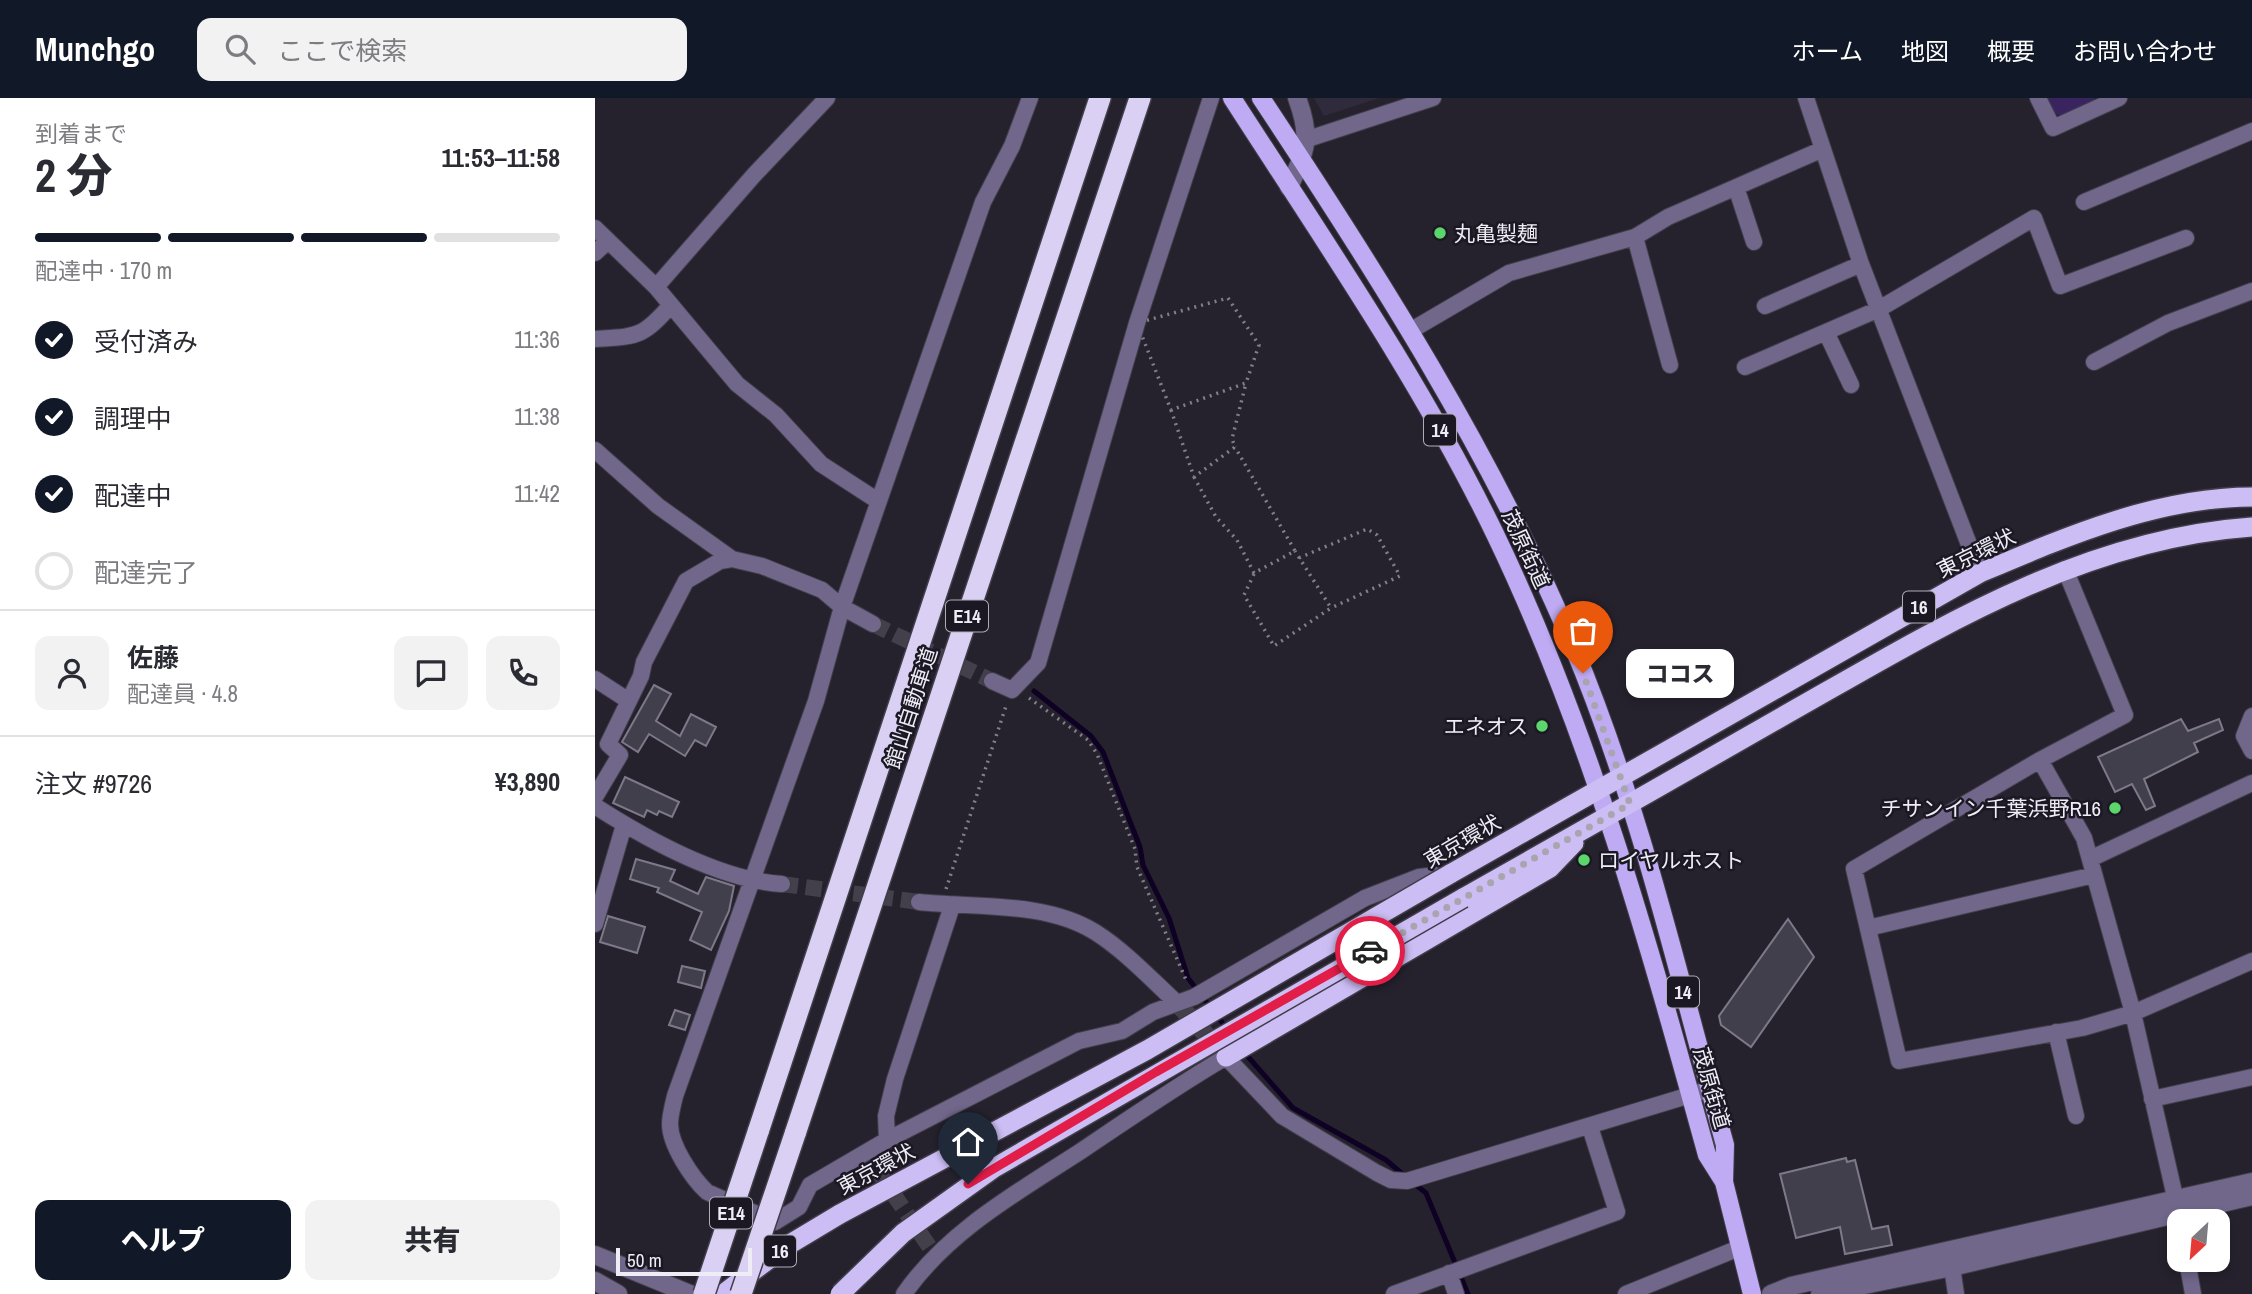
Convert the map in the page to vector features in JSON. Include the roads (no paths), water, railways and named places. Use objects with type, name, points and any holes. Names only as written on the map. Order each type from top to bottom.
[{"type":"highway","name":"館山自動車道","points":[[704,1294],[1100,98]]},
{"type":"highway","name":"館山自動車道","points":[[741,1294],[1140,98]]},
{"type":"highway","name":"東京環状","points":[[723,1294],[785,1247],[840,1214],[1147,1050],[1597,789],[1980,573],[2095,527],[2138,514],[2252,497]]},
{"type":"highway","name":"16","points":[[840,1294],[903,1233],[993,1168],[1606,816],[1952,622],[2065,569],[2141,545],[2190,534],[2252,527]]},
{"type":"highway","name":"16","points":[[1226,1057],[1550,868],[1589,827]]},
{"type":"main road","name":"茂原街道","points":[[1232,98],[1330,246],[1412,379],[1495,533],[1551,658],[1606,816],[1707,1154],[1724,1182]]},
{"type":"main road","name":"茂原街道","points":[[1261,98],[1410,331],[1456,412],[1538,571],[1573,647],[1630,804],[1710,1089],[1725,1145],[1724,1182],[1752,1294]]},
{"type":"street","points":[[656,287],[754,175],[827,98]]},
{"type":"street","points":[[1030,98],[1012,146],[983,202],[842,607],[816,701],[675,1096],[670,1126],[679,1150],[699,1185],[707,1192],[775,1222],[799,1207],[810,1185],[887,1140],[1079,1041],[1122,1031],[1153,1012],[1194,997],[1365,898],[1419,877],[1450,874]]},
{"type":"street","points":[[992,681],[1011,690],[1038,663],[1137,323],[1211,98]]},
{"type":"street","points":[[1289,187],[1308,139],[1307,124],[1297,98]]},
{"type":"street","points":[[1308,139],[1433,98]]},
{"type":"street","points":[[1807,98],[1861,264],[1980,573]]},
{"type":"street","points":[[2038,98],[2053,128],[2119,98]]},
{"type":"street","points":[[2084,202],[2252,131]]},
{"type":"street","points":[[1410,331],[1509,274],[1635,237],[1668,217],[1823,149]]},
{"type":"street","points":[[1736,187],[1754,242]]},
{"type":"street","points":[[1745,367],[1879,309],[2034,218],[2060,286],[2186,238]]},
{"type":"street","points":[[595,228],[656,287],[737,384],[776,415],[821,464],[878,501]]},
{"type":"street","points":[[1635,237],[1670,365]]},
{"type":"street","points":[[595,253],[608,241]]},
{"type":"street","points":[[1765,306],[1861,264]]},
{"type":"street","points":[[2094,362],[2168,323],[2252,291]]},
{"type":"street","points":[[595,340],[636,336],[651,328],[671,305]]},
{"type":"street","points":[[1826,332],[1851,385]]},
{"type":"street","points":[[595,450],[658,506],[732,559],[762,566],[822,590],[842,607],[873,624]]},
{"type":"street","points":[[595,797],[620,755],[608,744],[644,662],[686,581],[720,561],[732,559]]},
{"type":"street","points":[[2065,569],[2125,715],[2040,760],[1854,869],[1899,1061],[2056,1032],[2133,1013],[2252,961]]},
{"type":"street","points":[[595,679],[629,701]]},
{"type":"street","points":[[2252,716],[2244,736],[2252,751]]},
{"type":"street","points":[[2040,760],[2084,838],[2133,1013],[2178,1209]]},
{"type":"street","points":[[1868,928],[2092,867],[2252,783]]},
{"type":"street","points":[[595,806],[624,825],[710,866],[753,882],[782,884]]},
{"type":"street","points":[[595,924],[624,825]]},
{"type":"street","points":[[919,902],[1026,910],[1070,920],[1094,932],[1126,956],[1177,1003]]},
{"type":"street","points":[[887,1140],[886,1116],[895,1079],[947,905]]},
{"type":"street","points":[[2056,1032],[2076,1116]]},
{"type":"street","points":[[904,1294],[935,1255],[1027,1186],[1149,1103],[1226,1057],[1282,1116],[1391,1180],[1407,1181],[1710,1089]]},
{"type":"street","points":[[2152,1099],[2252,1077]]},
{"type":"street","points":[[1394,1294],[1617,1212],[1590,1127]]},
{"type":"street","points":[[2183,1209],[2252,1182]]},
{"type":"street","points":[[2188,1209],[2252,1196]]},
{"type":"street","points":[[1771,1294],[1791,1286],[2167,1213]]},
{"type":"street","points":[[1820,1294],[1952,1266],[2167,1214]]},
{"type":"street","points":[[1626,1294],[1739,1248]]},
{"type":"street","points":[[595,1255],[689,1294]]},
{"type":"street","points":[[1952,1266],[1956,1294]]},
{"type":"street","points":[[2189,1272],[2193,1294]]},
{"type":"street","points":[[1448,1273],[1456,1294]]},
{"type":"street","points":[[595,1281],[618,1294]]},
{"type":"waterway","points":[[1034,691],[1091,736],[1103,752],[1140,847],[1143,865],[1169,918],[1188,978],[1227,1029]]},
{"type":"waterway","points":[[1243,1051],[1293,1108],[1386,1160],[1405,1176]]},
{"type":"waterway","points":[[1412,1182],[1426,1193],[1468,1294]]},
{"type":"tunnel","points":[[873,624],[992,681]]},
{"type":"tunnel","points":[[782,884],[919,902]]},
{"type":"tunnel","points":[[1177,1003],[1222,1052]]},
{"type":"tunnel","points":[[866,1154],[935,1255]]},
{"type":"place","name":"丸亀製麺","points":[[1440,233]]},
{"type":"place","name":"ココス","points":[[1583,673]]},
{"type":"place","name":"エネオス","points":[[1542,726]]},
{"type":"place","name":"チサンイン千葉浜野R16","points":[[2115,808]]},
{"type":"place","name":"ロイヤルホスト","points":[[1584,860]]}]
